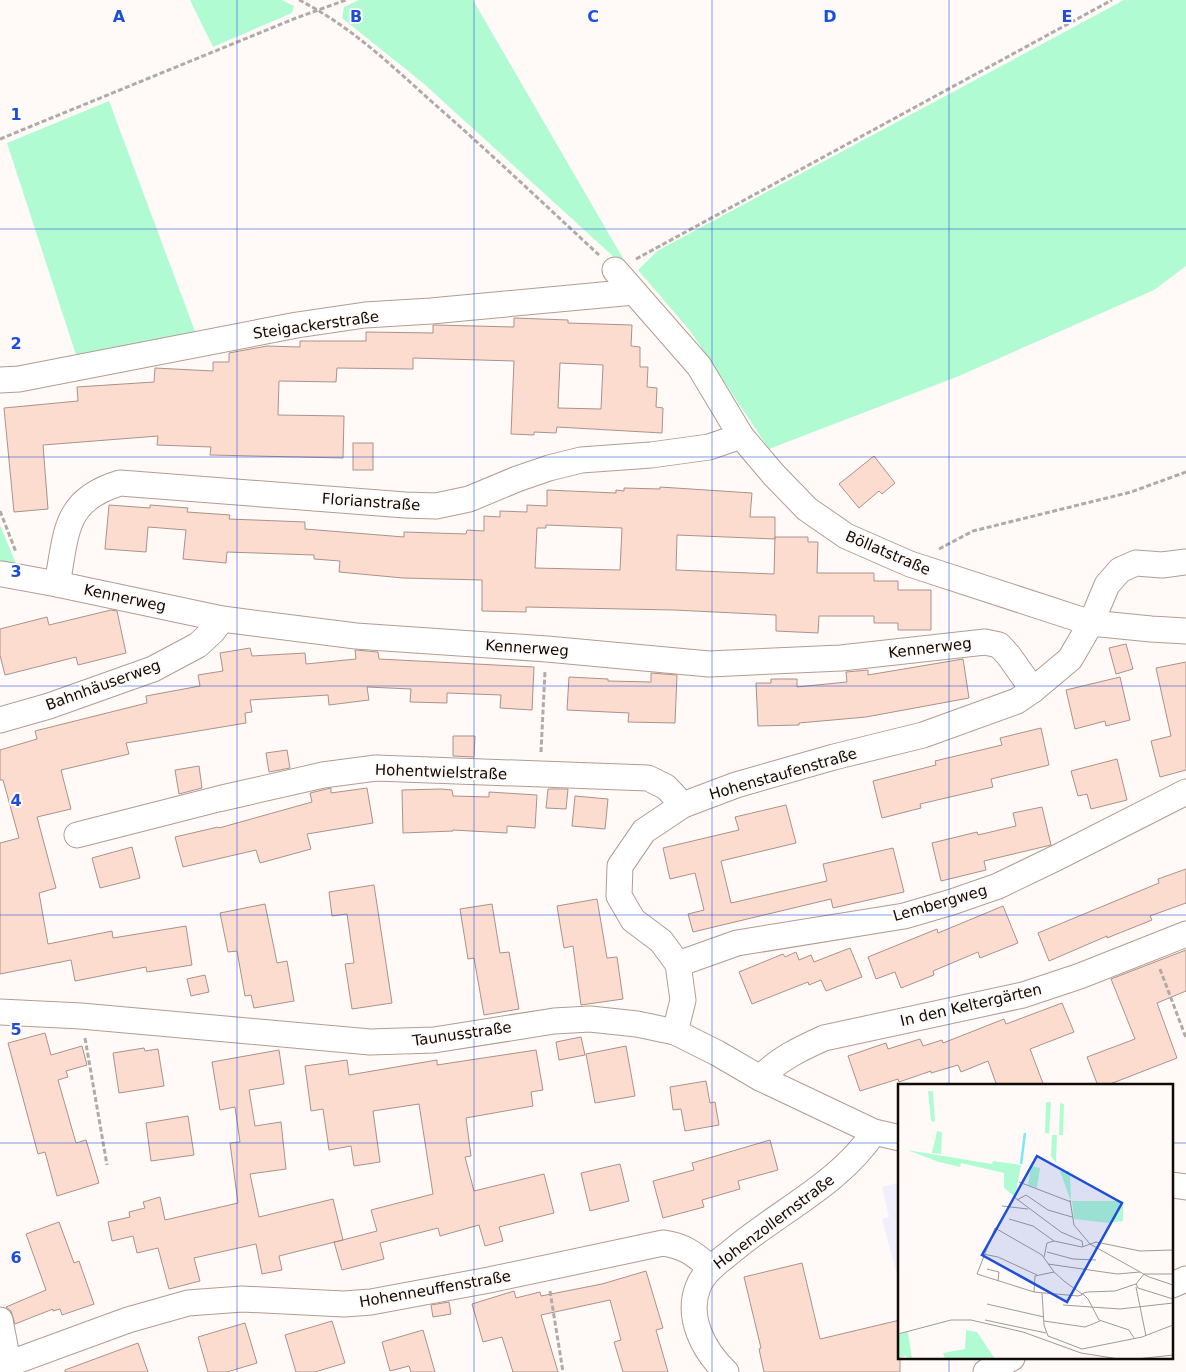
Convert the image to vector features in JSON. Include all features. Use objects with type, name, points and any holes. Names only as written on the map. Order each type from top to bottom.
[{"type":"street","name":"Böllatstraße","points":[[615,270],[699,366],[741,436],[774,476],[807,509],[846,536],[910,564],[1091,623],[1186,631]]},
{"type":"street","name":"Steigackerstraße","points":[[0,380],[18,379],[287,327],[356,317],[634,292]]},
{"type":"street","name":"Florianstraße","points":[[57,584],[71,518],[78,506],[90,495],[105,487],[120,483],[436,506],[469,499],[517,479],[581,460],[651,455],[709,447],[741,436]]},
{"type":"street","name":"Hohenstaufenstraße","points":[[675,1032],[683,1000],[678,964],[661,941],[633,920],[619,896],[620,866],[644,831],[683,805],[736,785],[834,757],[924,735],[1017,701],[1070,659],[1091,623],[1107,585],[1120,570],[1136,563],[1162,565],[1186,562]]},
{"type":"street","name":"Kennerweg","points":[[2,574],[222,619],[356,636],[546,649],[709,664],[841,658],[985,642],[999,645],[1033,690]]},
{"type":"street","name":"Bahnhäuserweg","points":[[0,720],[49,706],[153,669],[198,644],[213,631],[222,619]]},
{"type":"street","name":"Hohentwielstraße","points":[[77,835],[218,799],[323,775],[376,768],[648,778],[666,787],[683,805]]},
{"type":"street","name":"Lembergweg","points":[[678,964],[737,943],[904,916],[952,902],[1007,882],[1186,792]]},
{"type":"street","name":"In den Keltergärten","points":[[760,1078],[774,1064],[824,1038],[1023,994],[1080,976],[1186,934]]},
{"type":"street","name":"Taunusstraße","points":[[0,1012],[81,1016],[370,1042],[434,1040],[554,1020],[590,1019],[637,1024],[675,1032],[717,1053],[760,1078],[874,1132],[898,1138]]},
{"type":"street","name":"Hohenzollernstraße","points":[[726,1372],[706,1349],[699,1334],[694,1306],[698,1286],[711,1268],[746,1239],[841,1171],[865,1145],[874,1132]]},
{"type":"street","name":"Hohenneuffenstraße","points":[[9,1368],[128,1320],[188,1303],[242,1299],[344,1304],[371,1302],[489,1280],[662,1243],[677,1245],[691,1251],[711,1268]]},
{"type":"street","points":[[1174,1284],[1186,1279]]},
{"type":"street","points":[[0,1320],[9,1368]]},
{"type":"street","points":[[986,1372],[1008,1360]]},
{"type":"path","points":[[299,0],[319,10],[369,45],[502,164],[615,270],[1112,0]]},
{"type":"path","points":[[0,139],[346,0]]},
{"type":"path","points":[[910,564],[973,531],[1131,492],[1186,472]]},
{"type":"path","points":[[0,512],[27,578]]},
{"type":"path","points":[[539,775],[546,649]]},
{"type":"path","points":[[1152,947],[1186,1038]]},
{"type":"path","points":[[81,1016],[107,1165]]},
{"type":"path","points":[[546,1268],[563,1372]]},
{"type":"shaded area","points":[[898,1183],[898,1279],[882,1219],[889,1217],[882,1187]]},
{"type":"green space","points":[[190,0],[282,0],[294,6],[292,13],[213,47]]},
{"type":"green space","points":[[359,0],[473,0],[624,260],[615,258],[423,83],[342,18],[344,7]]},
{"type":"green space","points":[[1124,0],[1186,0],[1186,266],[1154,290],[959,376],[769,449],[691,332],[638,270],[657,251]]},
{"type":"green space","points":[[109,101],[196,334],[77,358],[7,143]]},
{"type":"green space","points":[[0,525],[17,566],[0,564]]},
{"type":"building","points":[[514,318],[568,320],[568,323],[632,325],[631,346],[640,347],[640,367],[648,367],[647,387],[657,388],[656,407],[663,408],[662,433],[557,427],[556,433],[534,432],[534,435],[511,434],[514,361],[413,358],[413,369],[337,368],[336,382],[279,381],[278,415],[344,416],[343,458],[210,455],[211,447],[157,445],[158,436],[43,445],[48,509],[14,512],[4,408],[78,401],[77,387],[154,382],[155,368],[213,371],[213,362],[229,362],[229,353],[267,346],[300,347],[300,341],[366,341],[366,332],[433,333],[433,325],[514,327]],"holes":[[[560,363],[603,365],[601,409],[558,408]]]},
{"type":"building","points":[[353,443],[373,443],[373,470],[353,470]]},
{"type":"building","points":[[874,456],[895,483],[882,494],[879,491],[859,508],[839,484]]},
{"type":"building","points":[[660,487],[752,493],[750,517],[775,517],[775,537],[808,537],[808,542],[818,542],[817,573],[874,573],[874,581],[898,581],[898,590],[931,590],[931,630],[898,630],[898,623],[874,623],[874,616],[819,616],[818,633],[776,631],[776,615],[674,610],[526,607],[526,612],[482,611],[482,580],[403,578],[339,572],[340,561],[314,559],[314,555],[227,552],[226,563],[183,559],[186,530],[148,527],[146,552],[105,549],[109,505],[150,508],[150,505],[188,508],[187,512],[230,515],[229,519],[305,522],[305,529],[404,537],[404,532],[466,534],[467,530],[484,531],[484,516],[500,517],[500,511],[527,512],[527,505],[547,506],[547,490],[616,493],[616,490],[624,491],[624,488],[660,489]],"holes":[[[546,525],[622,528],[620,570],[535,568],[537,528],[546,528]],[[677,535],[775,539],[774,574],[676,570]]]},
{"type":"building","points":[[111,610],[117,611],[126,653],[78,665],[76,657],[5,675],[0,655],[0,629],[47,617],[49,625]]},
{"type":"building","points":[[1126,644],[1133,669],[1116,674],[1109,648]]},
{"type":"building","points":[[250,648],[252,656],[305,653],[306,664],[356,659],[355,650],[378,652],[379,659],[534,667],[532,710],[500,708],[501,695],[447,693],[447,703],[410,702],[411,689],[367,687],[369,700],[329,705],[328,695],[250,700],[252,712],[245,713],[246,723],[126,743],[129,754],[61,770],[71,809],[37,817],[56,888],[39,893],[48,944],[112,931],[113,938],[186,926],[192,965],[147,972],[146,967],[75,981],[71,960],[0,974],[0,843],[19,838],[3,780],[0,780],[0,750],[37,739],[35,731],[147,703],[146,696],[200,686],[198,675],[223,671],[220,653]]},
{"type":"building","points":[[963,659],[969,698],[866,717],[799,723],[799,725],[758,726],[756,683],[771,683],[771,679],[797,679],[797,687],[847,682],[846,672],[868,670],[868,675]]},
{"type":"building","points":[[1186,662],[1186,770],[1160,777],[1151,741],[1171,736],[1156,668]]},
{"type":"building","points":[[651,673],[677,675],[675,723],[628,722],[629,713],[567,710],[569,677],[608,679],[608,681],[651,682]]},
{"type":"building","points":[[1120,677],[1130,720],[1106,726],[1105,721],[1075,729],[1066,690]]},
{"type":"building","points":[[1041,728],[1049,765],[991,779],[993,787],[920,804],[921,808],[882,818],[873,781],[936,765],[935,761],[1002,745],[1000,738]]},
{"type":"building","points":[[453,736],[475,736],[474,757],[453,756]]},
{"type":"building","points":[[287,750],[290,768],[269,772],[266,753]]},
{"type":"building","points":[[1117,759],[1127,800],[1091,809],[1087,794],[1078,796],[1071,771]]},
{"type":"building","points":[[199,766],[202,788],[179,794],[175,770]]},
{"type":"building","points":[[331,788],[331,793],[367,788],[373,823],[307,834],[311,849],[260,863],[256,850],[183,867],[175,837],[219,828],[312,802],[310,793]]},
{"type":"building","points":[[548,789],[568,789],[566,809],[546,808]]},
{"type":"building","points":[[402,790],[452,790],[453,796],[489,797],[489,792],[537,795],[535,828],[507,826],[507,833],[453,830],[403,833]]},
{"type":"building","points":[[575,796],[608,799],[605,829],[572,826]]},
{"type":"building","points":[[786,805],[796,843],[721,861],[731,903],[827,881],[823,864],[893,848],[904,892],[833,908],[831,899],[693,932],[688,914],[704,910],[695,873],[670,879],[663,848],[739,830],[735,817]]},
{"type":"building","points":[[1042,807],[1051,845],[984,861],[986,870],[941,881],[932,843],[977,832],[978,835],[1016,826],[1013,813]]},
{"type":"building","points":[[132,847],[140,878],[100,888],[92,858]]},
{"type":"building","points":[[1186,869],[1186,903],[1150,916],[1152,920],[1107,938],[1107,936],[1049,961],[1038,933],[1159,883],[1158,879]]},
{"type":"building","points":[[374,885],[392,1003],[352,1009],[345,964],[354,963],[347,914],[332,916],[329,892]]},
{"type":"building","points":[[597,899],[607,958],[617,957],[623,999],[581,1005],[573,946],[564,948],[557,906]]},
{"type":"building","points":[[265,904],[277,963],[287,961],[294,1001],[254,1008],[251,995],[245,996],[237,951],[228,952],[220,913]]},
{"type":"building","points":[[492,904],[500,953],[509,952],[519,1009],[484,1015],[474,958],[468,959],[460,909]]},
{"type":"building","points":[[1003,906],[1018,943],[980,958],[978,952],[933,971],[934,975],[901,988],[895,972],[876,979],[868,957],[937,929],[938,933]]},
{"type":"building","points":[[850,948],[862,977],[826,991],[821,980],[809,985],[808,982],[752,1004],[739,972],[783,954],[785,957],[796,952],[799,960],[811,955],[814,962]]},
{"type":"building","points":[[1186,950],[1186,991],[1157,1003],[1177,1058],[1110,1084],[1097,1084],[1087,1057],[1135,1039],[1111,979]]},
{"type":"building","points":[[205,975],[209,992],[191,996],[187,979]]},
{"type":"building","points":[[1062,1003],[1074,1032],[1030,1049],[1043,1084],[996,1084],[988,1061],[961,1072],[958,1065],[931,1073],[931,1071],[899,1082],[898,1079],[860,1091],[848,1056],[886,1043],[888,1049],[920,1039],[923,1046],[942,1040],[943,1043],[1004,1019],[1006,1024]]},
{"type":"building","points":[[45,1033],[51,1055],[82,1046],[87,1065],[66,1071],[68,1077],[58,1080],[76,1143],[86,1140],[99,1183],[57,1196],[45,1152],[38,1154],[8,1043]]},
{"type":"building","points":[[581,1037],[585,1055],[559,1060],[556,1042]]},
{"type":"building","points":[[626,1046],[635,1096],[595,1103],[586,1054]]},
{"type":"building","points":[[144,1048],[145,1051],[158,1049],[164,1086],[119,1093],[113,1053]]},
{"type":"building","points":[[279,1050],[284,1084],[249,1090],[255,1126],[281,1122],[286,1169],[250,1174],[259,1217],[333,1199],[343,1240],[377,1231],[371,1210],[433,1194],[419,1104],[373,1111],[380,1162],[354,1166],[351,1146],[329,1150],[323,1109],[311,1111],[305,1066],[347,1060],[349,1075],[437,1060],[437,1065],[536,1050],[543,1090],[531,1092],[533,1106],[466,1118],[471,1156],[465,1157],[474,1191],[544,1174],[554,1213],[499,1227],[503,1241],[485,1246],[479,1225],[440,1236],[438,1228],[380,1243],[384,1259],[342,1270],[334,1242],[279,1256],[282,1270],[262,1274],[256,1244],[194,1258],[200,1281],[169,1289],[158,1248],[137,1253],[133,1236],[112,1241],[108,1222],[130,1217],[129,1212],[145,1208],[143,1202],[160,1197],[165,1220],[238,1203],[230,1143],[240,1142],[235,1107],[220,1110],[212,1062]]},
{"type":"building","points":[[706,1081],[710,1103],[715,1102],[719,1125],[685,1131],[681,1109],[673,1110],[670,1087]]},
{"type":"building","points":[[188,1116],[194,1155],[151,1161],[146,1123]]},
{"type":"building","points":[[770,1140],[778,1170],[738,1181],[740,1189],[702,1200],[704,1207],[663,1218],[653,1181],[694,1170],[692,1163]]},
{"type":"building","points":[[620,1164],[629,1201],[590,1211],[581,1173]]},
{"type":"building","points":[[59,1222],[74,1263],[79,1261],[94,1304],[62,1315],[60,1309],[53,1311],[53,1309],[15,1324],[11,1311],[6,1307],[46,1290],[26,1234]]},
{"type":"building","points":[[802,1263],[820,1339],[898,1320],[898,1360],[900,1360],[900,1372],[764,1372],[759,1349],[761,1348],[744,1277]]},
{"type":"building","points":[[646,1271],[663,1328],[656,1330],[668,1372],[623,1372],[614,1342],[621,1340],[610,1300],[541,1315],[558,1372],[513,1372],[502,1337],[483,1342],[472,1304],[514,1291],[516,1298],[540,1292],[541,1296],[602,1284]]},
{"type":"building","points":[[449,1302],[451,1314],[433,1317],[431,1305]]},
{"type":"building","points":[[332,1321],[345,1363],[315,1372],[296,1372],[285,1335]]},
{"type":"building","points":[[245,1323],[257,1363],[227,1372],[208,1372],[198,1337]]},
{"type":"building","points":[[423,1330],[435,1372],[411,1372],[409,1366],[390,1371],[382,1342]]},
{"type":"building","points":[[138,1343],[148,1372],[65,1372],[65,1370]]}]
